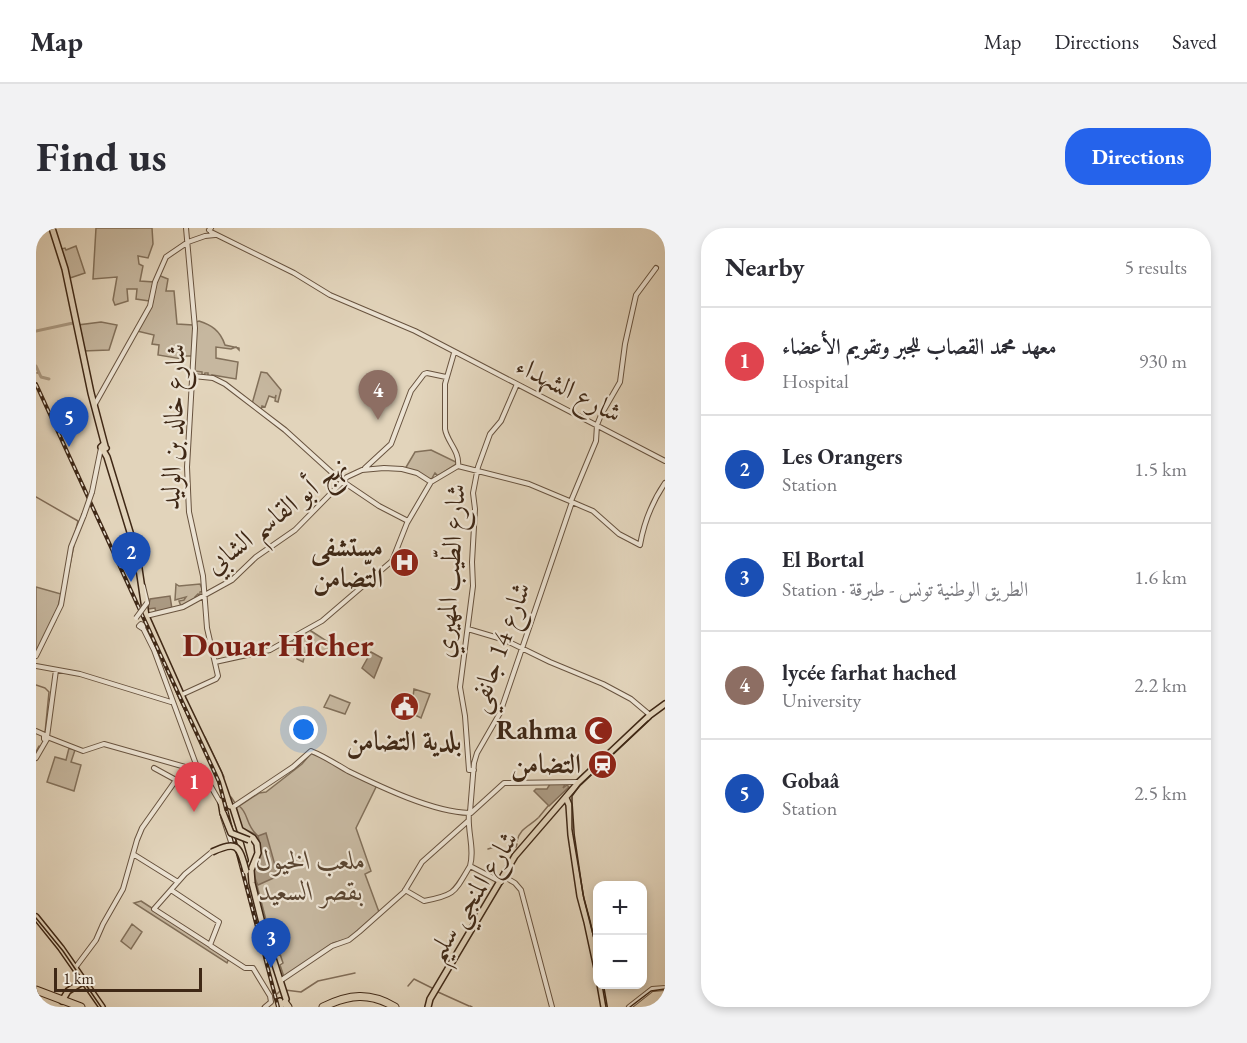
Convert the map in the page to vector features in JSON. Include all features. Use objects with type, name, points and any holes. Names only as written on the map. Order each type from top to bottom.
[{"type":"highway","points":[[36,990],[80,1007]]},
{"type":"highway","points":[[325,1007],[351,997],[384,999],[402,1007]]},
{"type":"highway","points":[[371,997],[387,1007]]},
{"type":"highway","points":[[371,997],[394,1007]]},
{"type":"main road","points":[[51,228],[64,269],[103,449],[138,555],[147,616],[232,805],[235,820],[245,851],[249,855],[254,853],[253,842],[232,832],[224,813]]},
{"type":"main road","points":[[182,695],[212,754],[232,805],[261,918],[281,981],[283,1004]]},
{"type":"main road","name":"شارع المنجي سليم","points":[[428,1007],[469,929],[519,851],[568,801],[578,783],[649,715],[665,705]]},
{"type":"main road","points":[[568,801],[577,869],[593,943]]},
{"type":"main road","points":[[568,801],[575,869],[593,954]]},
{"type":"main road","points":[[222,803],[228,831],[239,840],[254,897],[281,981]]},
{"type":"main road","points":[[235,820],[242,833],[253,842],[258,853],[249,872]]},
{"type":"main road","points":[[228,831],[253,842]]},
{"type":"main road","points":[[241,843],[244,853],[248,856],[254,855],[253,842]]},
{"type":"main road","points":[[209,853],[227,846],[236,846],[249,872]]},
{"type":"main road","name":"شارع المنجي سليم","points":[[428,1007],[501,879]]},
{"type":"main road","points":[[36,917],[101,1007]]},
{"type":"main road","points":[[62,1000],[68,991],[83,981]]},
{"type":"main road","points":[[601,989],[604,1007]]},
{"type":"street","name":"شارع خالد بن الوليد","points":[[186,228],[195,324],[187,476],[189,519],[203,574],[208,629],[215,662]]},
{"type":"street","points":[[93,405],[148,310],[155,282],[165,259],[188,242],[210,233]]},
{"type":"street","name":"شارع الشهداء","points":[[210,233],[294,273],[330,295],[399,324],[665,461]]},
{"type":"street","name":"شارع 14 جانفي","points":[[470,866],[472,859],[471,770],[477,753],[500,712],[572,502],[596,441],[597,425],[620,382],[624,344],[636,295],[656,268]]},
{"type":"street","points":[[454,353],[446,377],[445,429],[458,458],[458,466]]},
{"type":"street","points":[[363,470],[390,446],[411,391],[424,374],[446,377]]},
{"type":"street","points":[[193,376],[213,378],[225,384],[285,430],[343,482],[379,507],[408,521]]},
{"type":"street","name":"شارع الطّيب المهيري","points":[[471,770],[460,687],[474,580],[472,560],[475,509],[473,493],[477,471],[490,434],[501,420],[517,384]]},
{"type":"street","points":[[36,656],[61,605],[71,547],[92,492],[103,449]]},
{"type":"street","points":[[182,695],[218,678],[215,662],[270,650],[322,621],[392,561],[408,521],[431,482],[458,466],[529,484],[572,502],[593,511],[618,533],[641,543],[648,512],[665,483]]},
{"type":"street","name":"نهج أبو القاسم الشابي","points":[[147,616],[183,607],[234,578],[256,557],[291,533],[343,482],[363,470],[402,469],[417,473],[431,482]]},
{"type":"street","points":[[142,584],[137,621],[154,650],[196,767],[222,803],[230,826],[228,831],[231,844],[209,853],[154,909],[245,968],[253,968],[270,996],[267,1006]]},
{"type":"street","points":[[136,617],[147,603],[142,584]]},
{"type":"street","points":[[468,629],[521,647],[613,688],[649,715]]},
{"type":"street","points":[[36,665],[56,672],[88,676],[172,702]]},
{"type":"street","points":[[36,758],[45,737],[56,672]]},
{"type":"street","points":[[45,737],[86,752],[104,744],[196,767]]},
{"type":"street","points":[[232,805],[293,767],[311,751],[350,771],[434,807],[448,812],[470,813]]},
{"type":"street","points":[[75,968],[96,940],[123,889],[136,840],[177,780],[154,768]]},
{"type":"street","points":[[281,981],[332,946],[356,935],[405,890],[422,862],[470,813],[504,783],[578,783]]},
{"type":"street","points":[[133,854],[178,882]]},
{"type":"street","points":[[405,890],[424,901],[449,895],[456,890],[470,866],[516,886],[521,893],[551,1007]]},
{"type":"street","points":[[171,890],[219,922],[210,945]]},
{"type":"street","points":[[630,1007],[652,989],[665,988]]},
{"type":"green space","points":[[96,228],[152,228],[153,244],[148,258],[138,256],[139,264],[143,266],[140,281],[154,282],[149,301],[136,299],[137,289],[127,289],[128,301],[115,305],[113,300],[117,277],[93,279]]},
{"type":"green space","points":[[76,246],[85,273],[70,278],[61,249],[66,250]]},
{"type":"green space","points":[[158,275],[168,279],[166,291],[174,291],[177,324],[193,325],[192,356],[183,356],[182,359],[158,355],[159,345],[152,344],[154,335],[137,331],[152,305]]},
{"type":"green space","points":[[199,321],[215,329],[221,335],[225,345],[235,347],[231,349],[216,347],[216,358],[238,362],[236,379],[212,375],[212,377],[208,376],[208,373],[202,376],[202,372],[194,371],[196,322]]},
{"type":"green space","points":[[101,322],[117,325],[109,350],[83,351],[78,325]]},
{"type":"green space","points":[[261,372],[267,373],[281,390],[278,402],[275,401],[276,395],[275,398],[269,396],[265,407],[262,406],[261,410],[252,404]]},
{"type":"green space","points":[[431,450],[458,463],[438,476],[435,473],[431,480],[405,469],[415,452]]},
{"type":"green space","points":[[176,584],[179,586],[200,584],[203,591],[200,592],[200,597],[198,594],[196,599],[181,606],[179,601],[186,597],[175,600]]},
{"type":"green space","points":[[36,587],[61,594],[58,607],[36,654]]},
{"type":"green space","points":[[308,629],[339,649],[338,653],[326,651],[322,655],[319,648],[311,646],[306,650],[303,662],[297,659],[293,637]]},
{"type":"green space","points":[[414,689],[430,694],[421,718],[411,713]]},
{"type":"green space","points":[[330,695],[350,703],[345,714],[324,707]]},
{"type":"green space","points":[[69,748],[75,750],[71,762],[81,765],[74,791],[47,782],[55,757],[66,760]]},
{"type":"green space","name":"ملعب الخيول بقصر السعيد","points":[[312,752],[377,785],[356,828],[371,871],[365,874],[379,912],[348,939],[333,943],[284,977],[280,965],[283,963],[266,920],[254,874],[260,843],[255,834],[242,828],[236,808],[259,793],[266,792],[302,764]]},
{"type":"green space","points":[[141,901],[229,958],[227,963],[134,903]]},
{"type":"green space","points":[[132,924],[142,932],[131,949],[121,941]]},
{"type":"shaded area","points":[[170,596],[172,609],[156,614],[155,608],[148,609],[150,599]]},
{"type":"shaded area","points":[[371,652],[382,658],[374,678],[362,668]]},
{"type":"shaded area","points":[[550,784],[565,784],[563,788],[567,785],[569,787],[549,806],[534,791],[547,789]]},
{"type":"shaded area","points":[[266,833],[278,876],[258,885],[254,872],[260,844],[258,836]]},
{"type":"waterway","points":[[36,331],[73,323]]},
{"type":"waterway","points":[[36,366],[41,377],[49,379]]},
{"type":"waterway","points":[[36,497],[78,521],[75,533]]},
{"type":"waterway","points":[[67,579],[74,545]]},
{"type":"waterway","points":[[39,654],[56,620]]},
{"type":"waterway","points":[[36,685],[49,692],[45,733]]},
{"type":"waterway","points":[[205,737],[224,777]]},
{"type":"waterway","points":[[36,752],[39,746]]},
{"type":"waterway","points":[[231,797],[235,803]]},
{"type":"waterway","points":[[239,806],[258,836]]},
{"type":"waterway","points":[[539,817],[548,806]]},
{"type":"waterway","points":[[517,841],[523,830],[538,818]]},
{"type":"waterway","points":[[488,849],[498,846]]},
{"type":"waterway","points":[[285,990],[301,992],[318,981],[355,973]]},
{"type":"waterway","points":[[408,986],[414,979],[434,989]]},
{"type":"waterway","points":[[277,994],[280,991]]},
{"type":"waterway","points":[[438,992],[469,1006]]},
{"type":"waterway","points":[[262,1007],[268,1002]]},
{"type":"tram line","points":[[593,935],[584,899],[572,829],[572,796],[580,785],[648,721]]},
{"type":"tram line","points":[[36,918],[63,951],[101,1007]]},
{"type":"tram line","points":[[603,989],[606,1007]]},
{"type":"tram line","points":[[630,1007],[651,991],[665,989]]},
{"type":"railway","points":[[36,384],[219,782],[278,1007]]},
{"type":"place","name":"lycée farhat hached","points":[[378,420]]},
{"type":"place","name":"Gobaâ","points":[[69,447]]},
{"type":"place","name":"مستشفى التّضامن","points":[[404,563]]},
{"type":"place","name":"Les Orangers","points":[[131,582]]},
{"type":"place","name":"بلدية التضامن","points":[[404,706]]},
{"type":"place","name":"Rahma","points":[[598,730]]},
{"type":"place","name":"التضامن","points":[[602,764]]},
{"type":"place","name":"معهد محمد القصاب للجبر وتقويم الأعضاء","points":[[194,812]]},
{"type":"place","name":"El Bortal","points":[[271,968]]},
{"type":"district","name":"Douar Hicher","points":[[278,644]]}]
